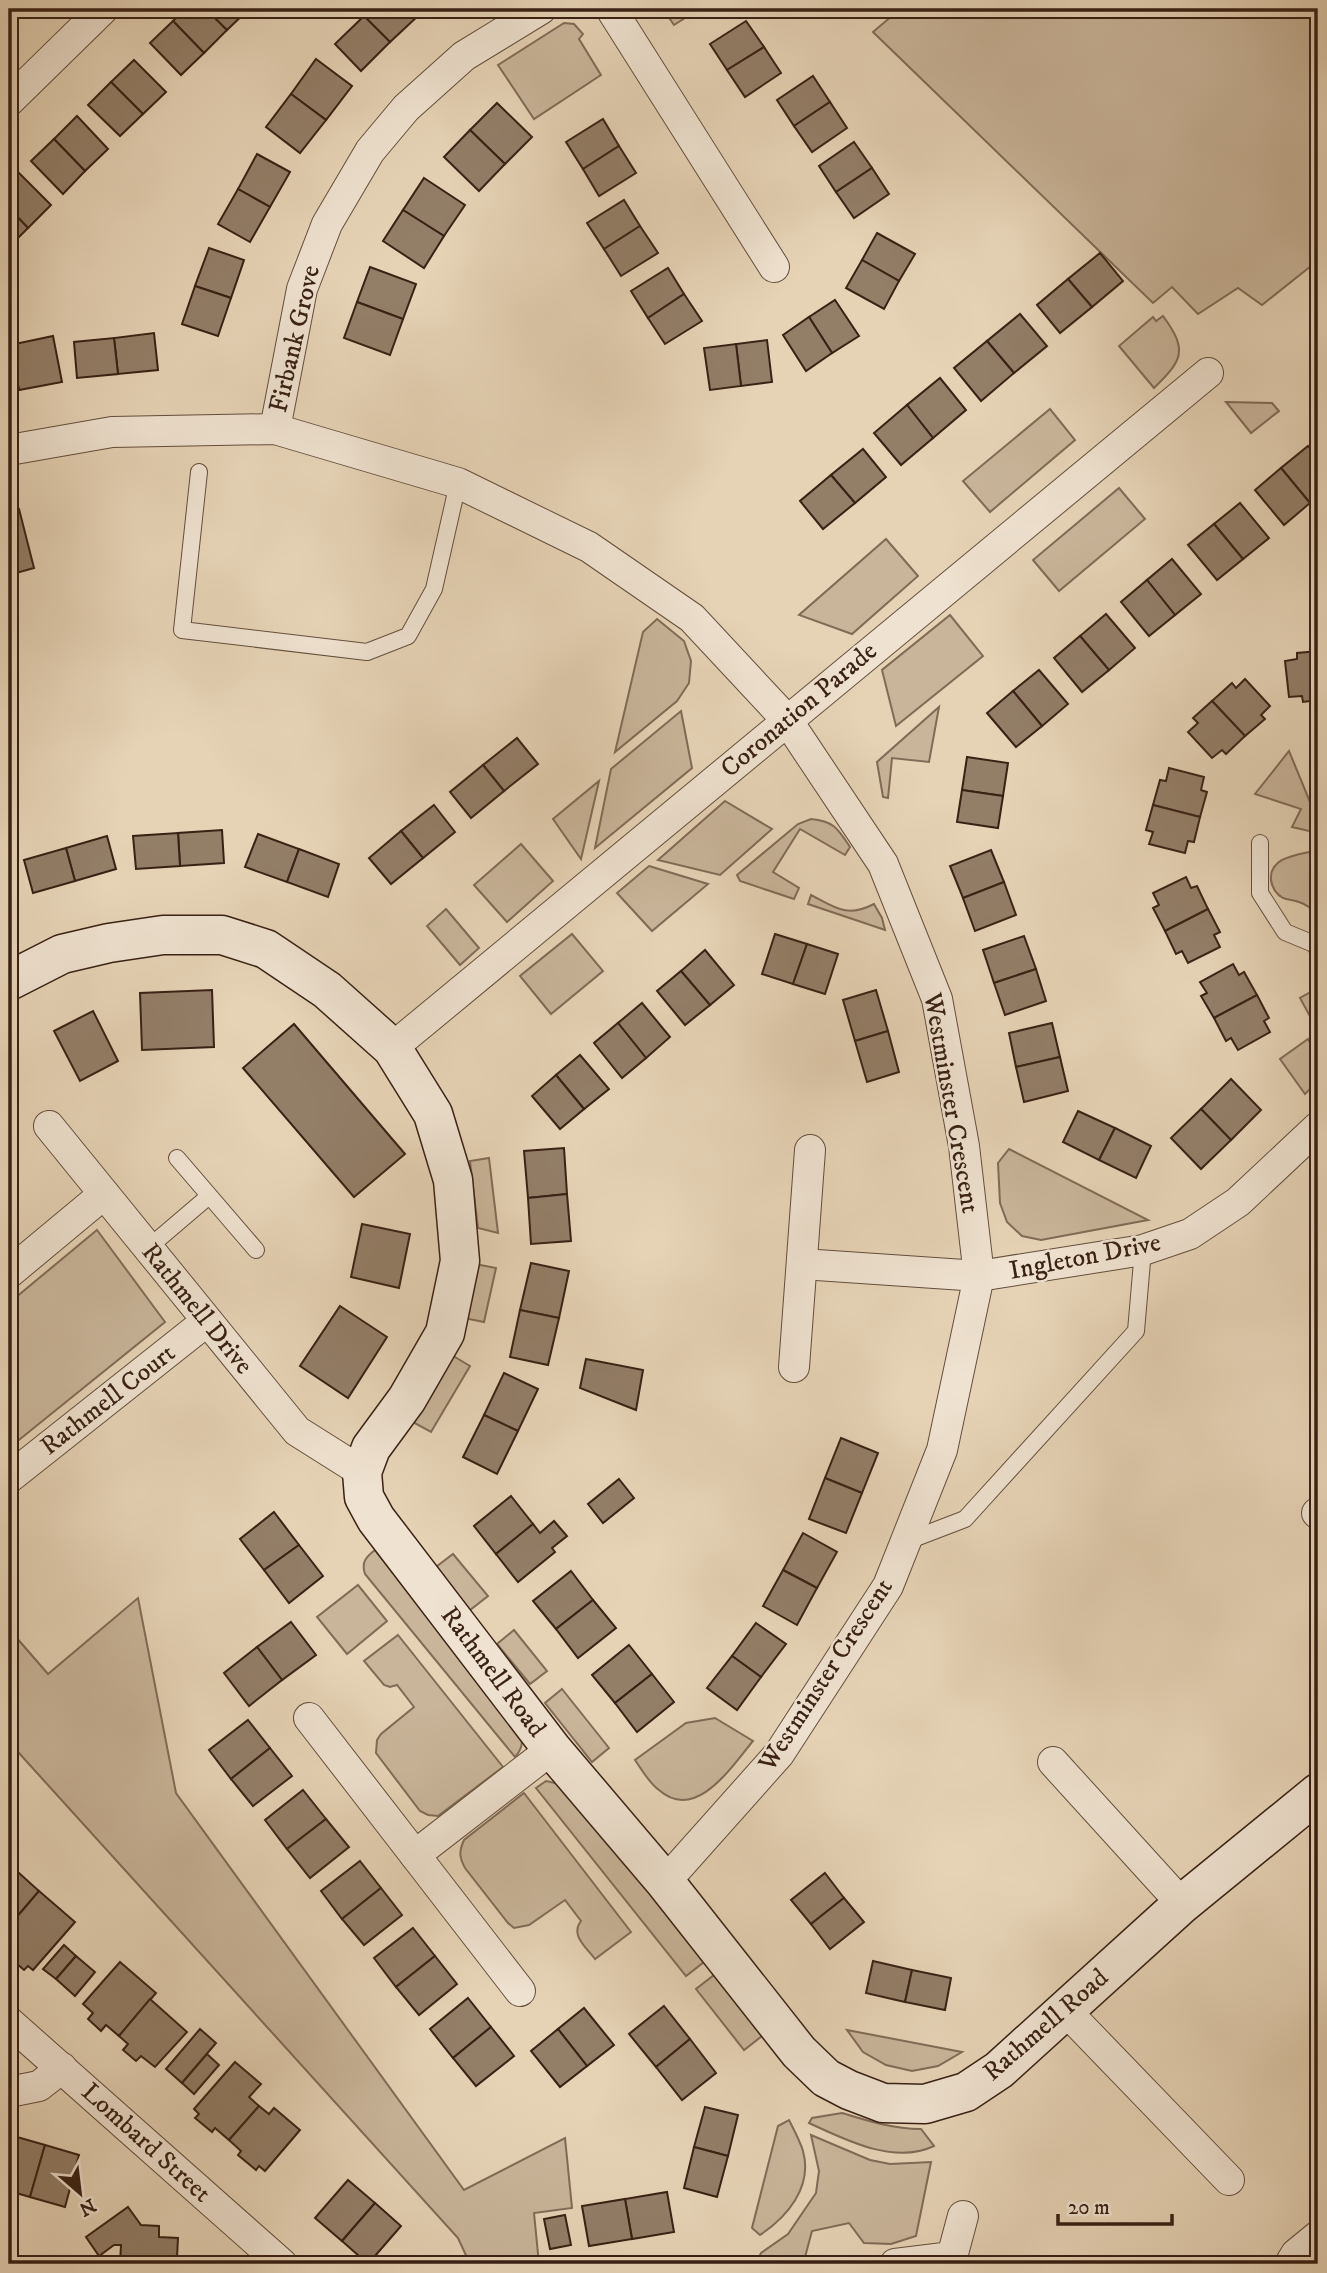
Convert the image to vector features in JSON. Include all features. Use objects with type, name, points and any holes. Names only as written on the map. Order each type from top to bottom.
[{"type":"street","points":[[10,99],[103,9]]},
{"type":"street","name":"Firbank Grove","points":[[275,429],[302,289],[327,224],[370,151],[407,107],[464,56],[541,9]]},
{"type":"street","points":[[611,9],[775,267]]},
{"type":"street","name":"Coronation Parade","points":[[392,1048],[1208,373]]},
{"type":"street","name":"Westminster Crescent","points":[[9,450],[112,432],[275,429],[458,483],[589,547],[692,618],[787,720],[883,864],[937,999],[964,1146],[979,1276],[942,1450],[888,1586],[779,1754],[665,1882]]},
{"type":"street","points":[[9,981],[62,954],[109,943],[163,935],[222,935],[266,949],[327,990],[392,1048],[433,1114],[453,1180],[460,1261],[445,1333],[407,1399],[371,1448],[362,1472]]},
{"type":"street","name":"Rathmell Drive","points":[[49,1126],[297,1431],[362,1472]]},
{"type":"street","name":"Ingleton Drive","points":[[802,1264],[979,1276],[1143,1250],[1190,1234],[1238,1202],[1318,1127]]},
{"type":"street","points":[[794,1367],[810,1150]]},
{"type":"street","points":[[9,1273],[104,1194]]},
{"type":"street","name":"Rathmell Court","points":[[9,1478],[207,1321]]},
{"type":"street","name":"Rathmell Road","points":[[362,1472],[364,1497],[376,1519],[552,1749],[665,1882],[799,2052],[826,2078],[883,2103],[925,2104],[966,2092],[999,2070],[1182,1904],[1318,1793]]},
{"type":"street","points":[[309,1718],[520,1991]]},
{"type":"street","points":[[415,1855],[552,1749]]},
{"type":"street","points":[[1053,1762],[1182,1904]]},
{"type":"street","points":[[1064,2009],[1229,2180]]},
{"type":"street","name":"Lombard Street","points":[[9,2022],[282,2264]]},
{"type":"street","points":[[9,2092],[39,2085],[62,2068]]},
{"type":"street","points":[[895,2264],[952,2257],[963,2216]]},
{"type":"street","points":[[1290,2264],[1296,2254],[1318,2236]]},
{"type":"lane","points":[[199,472],[182,629],[367,652],[408,636],[434,589],[458,483]]},
{"type":"lane","points":[[1260,843],[1260,893],[1285,932],[1314,944],[1318,950]]},
{"type":"lane","points":[[177,1158],[256,1250]]},
{"type":"lane","points":[[148,1248],[209,1196]]},
{"type":"lane","points":[[905,1542],[965,1519],[1136,1331],[1143,1250]]},
{"type":"shaded area","points":[[663,9],[699,9],[674,25]]},
{"type":"shaded area","points":[[900,9],[1318,9],[1318,264],[1316,262],[1262,305],[1238,288],[1198,314],[1172,287],[1153,303],[873,32]]},
{"type":"shaded area","points":[[564,23],[574,24],[583,34],[579,39],[601,75],[534,119],[498,65]]},
{"type":"shaded area","points":[[1163,316],[1176,338],[1179,354],[1171,370],[1154,388],[1119,346],[1153,317],[1156,321]]},
{"type":"shaded area","points":[[1226,402],[1272,403],[1279,411],[1251,433]]},
{"type":"shaded area","points":[[1050,409],[1075,440],[990,512],[963,481]]},
{"type":"shaded area","points":[[1119,488],[1145,519],[1059,591],[1033,560]]},
{"type":"shaded area","points":[[886,539],[918,576],[852,634],[799,615]]},
{"type":"shaded area","points":[[950,615],[983,656],[896,726],[882,670]]},
{"type":"shaded area","points":[[657,619],[684,641],[691,661],[689,683],[677,701],[615,752],[643,632]]},
{"type":"shaded area","points":[[939,707],[929,762],[892,758],[888,798],[883,797],[877,762]]},
{"type":"shaded area","points":[[681,711],[692,768],[595,848],[611,769]]},
{"type":"shaded area","points":[[1289,751],[1310,802],[1318,800],[1318,833],[1292,827],[1301,809],[1255,794]]},
{"type":"shaded area","points":[[599,781],[581,859],[553,819]]},
{"type":"shaded area","points":[[725,801],[772,829],[720,875],[658,860]]},
{"type":"shaded area","points":[[811,819],[830,824],[838,831],[850,847],[845,855],[800,829],[773,872],[799,888],[794,899],[740,881],[737,875],[798,824]]},
{"type":"shaded area","points":[[1318,833],[1318,914],[1304,904],[1285,899],[1275,890],[1271,880],[1274,866],[1279,862],[1313,851]]},
{"type":"shaded area","points":[[521,844],[553,881],[507,922],[474,885]]},
{"type":"shaded area","points":[[649,866],[708,884],[652,931],[617,893]]},
{"type":"shaded area","points":[[811,895],[849,911],[874,904],[885,930],[808,904]]},
{"type":"shaded area","points":[[446,909],[479,948],[460,965],[427,926]]},
{"type":"shaded area","points":[[572,934],[603,971],[551,1014],[520,976]]},
{"type":"shaded area","points":[[1318,988],[1318,1031],[1300,998]]},
{"type":"shaded area","points":[[1308,1039],[1318,1057],[1318,1081],[1305,1094],[1280,1059]]},
{"type":"shaded area","points":[[1009,1149],[1148,1220],[1041,1240],[1022,1236],[1007,1222],[1000,1203],[998,1163]]},
{"type":"shaded area","points":[[489,1158],[498,1233],[478,1228],[470,1161]]},
{"type":"shaded area","points":[[97,1230],[165,1322],[9,1448],[9,1303]]},
{"type":"shaded area","points":[[475,1264],[496,1268],[484,1322],[464,1318]]},
{"type":"shaded area","points":[[450,1354],[470,1366],[431,1432],[411,1421]]},
{"type":"shaded area","points":[[375,1550],[521,1732],[521,1746],[515,1757],[365,1574],[365,1560]]},
{"type":"shaded area","points":[[453,1554],[488,1596],[470,1610],[436,1567]]},
{"type":"shaded area","points":[[358,1585],[387,1621],[347,1654],[317,1617]]},
{"type":"shaded area","points":[[138,1598],[176,1793],[464,2190],[565,2138],[572,2208],[534,2213],[539,2264],[470,2264],[458,2238],[9,1742],[9,1629],[48,1674]]},
{"type":"shaded area","points":[[514,1630],[547,1671],[530,1684],[497,1644]]},
{"type":"shaded area","points":[[398,1635],[503,1767],[438,1816],[420,1811],[376,1753],[377,1740],[381,1734],[414,1707],[397,1685],[384,1685],[364,1661]]},
{"type":"shaded area","points":[[562,1689],[609,1748],[592,1762],[545,1703]]},
{"type":"shaded area","points":[[715,1718],[753,1741],[735,1764],[712,1787],[699,1796],[686,1800],[673,1798],[655,1787],[635,1760],[686,1723]]},
{"type":"shaded area","points":[[546,1781],[564,1785],[704,1962],[686,1976],[536,1788]]},
{"type":"shaded area","points":[[524,1793],[631,1932],[595,1959],[578,1936],[581,1921],[565,1900],[529,1925],[514,1928],[463,1864],[460,1854],[464,1840]]},
{"type":"shaded area","points":[[714,1975],[762,2036],[744,2050],[696,1989]]},
{"type":"shaded area","points":[[847,2030],[962,2052],[938,2066],[912,2071],[886,2065],[863,2052]]},
{"type":"shaded area","points":[[842,2113],[871,2122],[921,2129],[934,2146],[919,2151],[887,2152],[854,2143],[809,2123],[812,2118]]},
{"type":"shaded area","points":[[789,2120],[803,2151],[805,2164],[801,2189],[780,2219],[760,2235],[752,2228],[778,2126]]},
{"type":"shaded area","points":[[811,2135],[870,2160],[890,2164],[931,2162],[916,2236],[891,2244],[864,2243],[849,2223],[812,2231],[805,2257],[756,2264],[761,2253],[788,2234],[816,2193],[819,2171]]},
{"type":"building","points":[[185,9],[206,9],[227,30],[204,53],[173,21]]},
{"type":"building","points":[[206,9],[249,9],[227,30]]},
{"type":"building","points":[[372,9],[413,9],[419,15],[390,42],[364,16]]},
{"type":"building","points":[[364,16],[390,42],[361,71],[335,44]]},
{"type":"building","points":[[173,21],[204,53],[181,75],[150,43]]},
{"type":"building","points":[[746,21],[764,47],[727,70],[710,44]]},
{"type":"building","points":[[764,47],[781,73],[745,97],[727,70]]},
{"type":"building","points":[[316,59],[352,86],[326,120],[291,94]]},
{"type":"building","points":[[134,60],[166,92],[143,114],[111,82]]},
{"type":"building","points":[[813,76],[830,102],[794,126],[777,100]]},
{"type":"building","points":[[111,82],[143,114],[120,136],[88,105]]},
{"type":"building","points":[[291,94],[326,120],[300,153],[266,127]]},
{"type":"building","points":[[830,102],[847,128],[812,152],[794,126]]},
{"type":"building","points":[[497,103],[532,137],[505,164],[470,130]]},
{"type":"building","points":[[77,116],[108,149],[85,171],[54,139]]},
{"type":"building","points":[[603,119],[619,146],[583,169],[566,142]]},
{"type":"building","points":[[470,130],[505,164],[479,191],[444,157]]},
{"type":"building","points":[[54,139],[85,171],[63,194],[31,161]]},
{"type":"building","points":[[854,142],[872,168],[836,192],[819,166]]},
{"type":"building","points":[[619,146],[636,173],[599,196],[583,169]]},
{"type":"building","points":[[257,154],[290,172],[270,207],[238,189]]},
{"type":"building","points":[[872,168],[889,194],[854,218],[836,192]]},
{"type":"building","points":[[19,173],[51,205],[28,228],[9,208],[9,183]]},
{"type":"building","points":[[424,178],[465,205],[444,236],[403,210]]},
{"type":"building","points":[[238,189],[270,207],[250,242],[218,224]]},
{"type":"building","points":[[624,200],[640,226],[604,249],[587,223]]},
{"type":"building","points":[[9,208],[28,228],[9,247]]},
{"type":"building","points":[[403,210],[444,236],[424,268],[383,241]]},
{"type":"building","points":[[640,226],[658,253],[621,276],[604,249]]},
{"type":"building","points":[[877,233],[915,254],[899,281],[862,260]]},
{"type":"building","points":[[209,248],[244,260],[231,298],[195,286]]},
{"type":"building","points":[[1100,253],[1123,281],[1092,307],[1068,279]]},
{"type":"building","points":[[862,260],[899,281],[884,309],[846,288]]},
{"type":"building","points":[[370,267],[416,284],[403,319],[357,302]]},
{"type":"building","points":[[668,268],[684,294],[648,318],[631,291]]},
{"type":"building","points":[[1068,279],[1092,307],[1060,333],[1037,305]]},
{"type":"building","points":[[195,286],[231,298],[218,336],[182,324]]},
{"type":"building","points":[[684,294],[702,321],[665,344],[648,318]]},
{"type":"building","points":[[835,300],[859,336],[832,353],[809,317]]},
{"type":"building","points":[[357,302],[403,319],[390,355],[344,338]]},
{"type":"building","points":[[1020,314],[1047,346],[1014,373],[987,341]]},
{"type":"building","points":[[809,317],[832,353],[806,371],[783,335]]},
{"type":"building","points":[[154,333],[158,370],[118,374],[114,338]]},
{"type":"building","points":[[53,336],[62,382],[19,390],[10,345]]},
{"type":"building","points":[[114,338],[118,374],[77,378],[74,342]]},
{"type":"building","points":[[767,340],[772,382],[741,386],[736,344]]},
{"type":"building","points":[[987,341],[1014,373],[981,401],[954,368]]},
{"type":"building","points":[[736,344],[741,386],[710,390],[704,348]]},
{"type":"building","points":[[9,345],[19,390],[9,392]]},
{"type":"building","points":[[940,378],[966,410],[933,438],[907,405]]},
{"type":"building","points":[[907,405],[933,438],[901,465],[874,433]]},
{"type":"building","points":[[1308,446],[1318,459],[1318,496],[1310,503],[1281,468]]},
{"type":"building","points":[[863,449],[886,477],[855,503],[831,475]]},
{"type":"building","points":[[1281,468],[1310,503],[1284,525],[1255,490]]},
{"type":"building","points":[[831,475],[855,503],[823,529],[800,501]]},
{"type":"building","points":[[1240,503],[1269,538],[1243,559],[1214,524]]},
{"type":"building","points":[[19,509],[34,568],[9,575],[9,511]]},
{"type":"building","points":[[1214,524],[1243,559],[1217,580],[1188,545]]},
{"type":"building","points":[[1172,559],[1201,594],[1175,615],[1147,580]]},
{"type":"building","points":[[1147,580],[1175,615],[1149,636],[1121,602]]},
{"type":"building","points":[[1106,614],[1135,648],[1109,670],[1080,636]]},
{"type":"building","points":[[1080,636],[1109,670],[1082,692],[1054,658]]},
{"type":"building","points":[[1318,651],[1318,700],[1303,702],[1302,696],[1289,697],[1285,661],[1297,659],[1297,653]]},
{"type":"building","points":[[1039,670],[1068,704],[1042,726],[1013,691]]},
{"type":"building","points":[[1245,679],[1270,706],[1261,715],[1265,719],[1245,736],[1212,701],[1232,683],[1236,688]]},
{"type":"building","points":[[1013,691],[1042,726],[1016,747],[987,713]]},
{"type":"building","points":[[1212,701],[1245,736],[1226,754],[1222,750],[1212,758],[1188,732],[1198,723],[1193,718]]},
{"type":"building","points":[[517,738],[538,764],[504,791],[483,765]]},
{"type":"building","points":[[967,757],[1008,763],[1003,796],[962,790]]},
{"type":"building","points":[[483,765],[504,791],[471,818],[450,792]]},
{"type":"building","points":[[1169,768],[1204,777],[1201,790],[1207,792],[1200,817],[1153,805],[1160,780],[1166,781]]},
{"type":"building","points":[[962,790],[1003,796],[998,828],[957,822]]},
{"type":"building","points":[[434,805],[455,832],[423,858],[401,831]]},
{"type":"building","points":[[1153,805],[1200,817],[1194,842],[1188,841],[1185,853],[1149,844],[1153,832],[1146,830]]},
{"type":"building","points":[[222,830],[224,863],[180,866],[178,833]]},
{"type":"building","points":[[401,831],[423,858],[391,884],[369,858]]},
{"type":"building","points":[[178,833],[180,866],[136,869],[133,836]]},
{"type":"building","points":[[258,834],[299,849],[287,882],[245,867]]},
{"type":"building","points":[[107,836],[116,869],[75,881],[66,848]]},
{"type":"building","points":[[66,848],[75,881],[33,893],[24,860]]},
{"type":"building","points":[[299,849],[339,864],[328,897],[287,882]]},
{"type":"building","points":[[991,850],[1004,882],[963,898],[950,866]]},
{"type":"building","points":[[1186,877],[1191,888],[1197,886],[1208,909],[1165,931],[1153,908],[1159,905],[1153,893]]},
{"type":"building","points":[[1004,882],[1016,915],[975,931],[963,898]]},
{"type":"building","points":[[1208,909],[1220,932],[1214,935],[1220,947],[1188,963],[1182,951],[1176,954],[1165,931]]},
{"type":"building","points":[[775,934],[807,944],[793,984],[762,974]]},
{"type":"building","points":[[1024,936],[1036,969],[994,983],[983,950]]},
{"type":"building","points":[[807,944],[838,954],[825,994],[793,984]]},
{"type":"building","points":[[705,950],[734,985],[710,1005],[681,971]]},
{"type":"building","points":[[1233,964],[1239,975],[1244,972],[1257,995],[1214,1018],[1201,996],[1207,993],[1200,982]]},
{"type":"building","points":[[1036,969],[1046,1001],[1005,1015],[994,983]]},
{"type":"building","points":[[681,971],[710,1005],[685,1025],[657,991]]},
{"type":"building","points":[[212,990],[214,1047],[142,1050],[140,993]]},
{"type":"building","points":[[876,990],[888,1031],[855,1041],[843,1000]]},
{"type":"building","points":[[1257,995],[1269,1018],[1264,1021],[1270,1032],[1238,1050],[1231,1038],[1226,1041],[1214,1018]]},
{"type":"building","points":[[642,1003],[670,1037],[646,1058],[618,1023]]},
{"type":"building","points":[[93,1011],[118,1061],[80,1081],[54,1031]]},
{"type":"building","points":[[618,1023],[646,1058],[622,1078],[594,1043]]},
{"type":"building","points":[[1052,1023],[1060,1057],[1016,1067],[1009,1033]]},
{"type":"building","points":[[294,1024],[405,1154],[354,1197],[243,1068]]},
{"type":"building","points":[[888,1031],[899,1072],[867,1082],[855,1041]]},
{"type":"building","points":[[580,1055],[609,1089],[584,1109],[556,1075]]},
{"type":"building","points":[[1060,1057],[1068,1091],[1024,1102],[1016,1067]]},
{"type":"building","points":[[556,1075],[584,1109],[560,1129],[532,1096]]},
{"type":"building","points":[[1231,1079],[1261,1110],[1231,1140],[1201,1109]]},
{"type":"building","points":[[1201,1109],[1231,1140],[1201,1169],[1171,1138]]},
{"type":"building","points":[[1078,1111],[1115,1128],[1099,1160],[1063,1142]]},
{"type":"building","points":[[1115,1128],[1151,1146],[1136,1178],[1099,1160]]},
{"type":"building","points":[[564,1148],[567,1194],[528,1198],[524,1151]]},
{"type":"building","points":[[567,1194],[571,1241],[531,1244],[528,1198]]},
{"type":"building","points":[[362,1224],[410,1234],[399,1288],[351,1277]]},
{"type":"building","points":[[531,1263],[569,1271],[559,1318],[520,1310]]},
{"type":"building","points":[[340,1306],[387,1337],[348,1398],[300,1366]]},
{"type":"building","points":[[520,1310],[559,1318],[548,1365],[510,1357]]},
{"type":"building","points":[[586,1359],[643,1370],[636,1410],[580,1388]]},
{"type":"building","points":[[504,1373],[538,1389],[518,1431],[484,1415]]},
{"type":"building","points":[[484,1415],[518,1431],[497,1474],[463,1457]]},
{"type":"building","points":[[841,1438],[878,1453],[862,1493],[825,1478]]},
{"type":"building","points":[[825,1478],[862,1493],[846,1533],[809,1519]]},
{"type":"building","points":[[619,1479],[634,1498],[603,1523],[588,1504]]},
{"type":"building","points":[[511,1496],[533,1524],[496,1554],[474,1526]]},
{"type":"building","points":[[274,1512],[299,1545],[264,1570],[240,1539]]},
{"type":"building","points":[[554,1521],[567,1536],[552,1548],[555,1552],[518,1582],[496,1554],[533,1524],[540,1533]]},
{"type":"building","points":[[803,1533],[837,1552],[817,1588],[783,1570]]},
{"type":"building","points":[[299,1545],[323,1576],[289,1603],[264,1570]]},
{"type":"building","points":[[783,1570],[817,1588],[797,1625],[763,1606]]},
{"type":"building","points":[[571,1571],[593,1600],[556,1629],[533,1601]]},
{"type":"building","points":[[593,1600],[616,1628],[578,1658],[556,1629]]},
{"type":"building","points":[[291,1622],[316,1655],[282,1680],[257,1647]]},
{"type":"building","points":[[756,1623],[786,1644],[761,1677],[732,1656]]},
{"type":"building","points":[[629,1645],[652,1674],[615,1703],[592,1675]]},
{"type":"building","points":[[257,1647],[282,1680],[249,1706],[224,1673]]},
{"type":"building","points":[[732,1656],[761,1677],[737,1710],[707,1688]]},
{"type":"building","points":[[652,1674],[674,1702],[637,1732],[615,1703]]},
{"type":"building","points":[[248,1720],[270,1748],[231,1779],[209,1750]]},
{"type":"building","points":[[270,1748],[292,1776],[253,1806],[231,1779]]},
{"type":"building","points":[[303,1790],[326,1819],[287,1849],[265,1820]]},
{"type":"building","points":[[326,1819],[349,1847],[310,1878],[287,1849]]},
{"type":"building","points":[[360,1861],[381,1888],[342,1919],[321,1891]]},
{"type":"building","points":[[9,1864],[39,1891],[9,1926]]},
{"type":"building","points":[[825,1873],[844,1898],[811,1924],[791,1900]]},
{"type":"building","points":[[381,1888],[402,1915],[364,1945],[342,1919]]},
{"type":"building","points":[[39,1891],[75,1922],[33,1970],[28,1966],[24,1970],[9,1957],[9,1926]]},
{"type":"building","points":[[844,1898],[864,1922],[830,1949],[811,1924]]},
{"type":"building","points":[[413,1928],[435,1956],[396,1987],[374,1958]]},
{"type":"building","points":[[64,1945],[76,1956],[56,1979],[43,1969]]},
{"type":"building","points":[[76,1956],[95,1972],[75,1996],[56,1979]]},
{"type":"building","points":[[435,1956],[457,1984],[419,2015],[396,1987]]},
{"type":"building","points":[[873,1961],[912,1970],[905,2002],[866,1993]]},
{"type":"building","points":[[120,1962],[156,1993],[119,2036],[106,2025],[101,2031],[88,2019],[93,2013],[83,2004]]},
{"type":"building","points":[[912,1970],[951,1978],[945,2010],[905,2002]]},
{"type":"building","points":[[468,1998],[491,2027],[453,2058],[430,2029]]},
{"type":"building","points":[[150,1999],[187,2032],[155,2067],[141,2056],[136,2061],[123,2050],[128,2044],[119,2036]]},
{"type":"building","points":[[664,2006],[690,2039],[656,2067],[629,2034]]},
{"type":"building","points":[[584,2008],[614,2045],[587,2066],[558,2029]]},
{"type":"building","points":[[491,2027],[514,2056],[476,2086],[453,2058]]},
{"type":"building","points":[[200,2029],[216,2043],[182,2083],[166,2069]]},
{"type":"building","points":[[558,2029],[587,2066],[560,2087],[531,2051]]},
{"type":"building","points":[[690,2039],[716,2073],[682,2100],[656,2067]]},
{"type":"building","points":[[207,2054],[219,2065],[194,2094],[182,2083]]},
{"type":"building","points":[[235,2062],[261,2084],[249,2097],[259,2106],[229,2140],[215,2128],[212,2132],[195,2118],[199,2114],[194,2109]]},
{"type":"building","points":[[259,2106],[269,2114],[274,2108],[300,2130],[265,2171],[259,2166],[256,2170],[238,2155],[241,2151],[229,2140]]},
{"type":"building","points":[[705,2107],[738,2115],[728,2156],[694,2147]]},
{"type":"building","points":[[10,2135],[45,2145],[30,2197],[9,2191]]},
{"type":"building","points":[[45,2145],[79,2155],[65,2207],[30,2197]]},
{"type":"building","points":[[694,2147],[728,2156],[717,2197],[684,2188]]},
{"type":"building","points":[[348,2180],[375,2203],[342,2241],[315,2218]]},
{"type":"building","points":[[667,2192],[674,2232],[632,2239],[625,2199]]},
{"type":"building","points":[[625,2199],[632,2239],[589,2246],[582,2206]]},
{"type":"building","points":[[375,2203],[401,2226],[368,2264],[342,2241]]},
{"type":"building","points":[[128,2207],[141,2225],[159,2226],[159,2237],[178,2238],[177,2257],[188,2258],[188,2264],[120,2264],[121,2245],[114,2245],[99,2256],[86,2237]]},
{"type":"building","points":[[565,2215],[571,2245],[550,2249],[544,2219]]},
{"type":"building","points":[[433,2257],[435,2264],[398,2264]]}]
